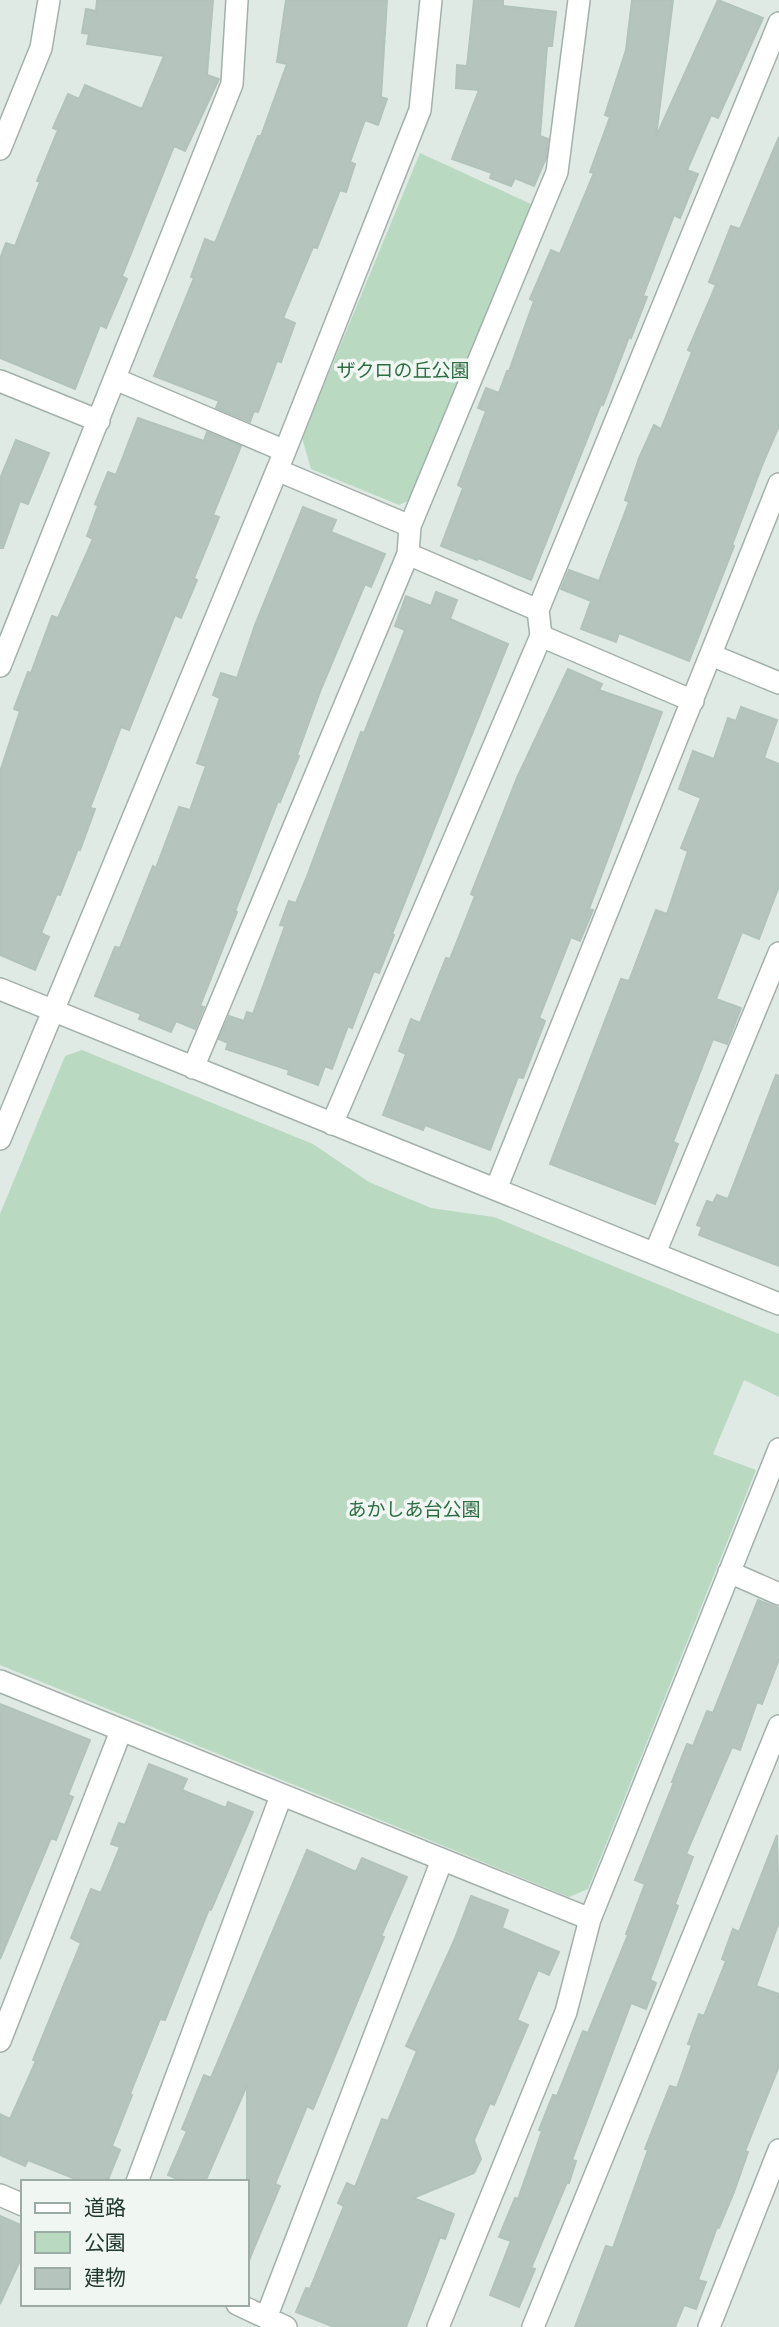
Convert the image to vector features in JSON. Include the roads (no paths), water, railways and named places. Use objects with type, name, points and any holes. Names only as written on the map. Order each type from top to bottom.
[{"type":"street","points":[[0,149],[41,48],[50,0]]},
{"type":"street","points":[[0,666],[232,84],[237,0]]},
{"type":"street","points":[[0,1139],[281,460],[420,110],[431,0]]},
{"type":"street","points":[[193,1068],[408,554],[410,526],[557,172],[579,0]]},
{"type":"street","points":[[332,1124],[541,636],[538,610],[779,23]]},
{"type":"street","points":[[115,379],[410,526]]},
{"type":"street","points":[[0,381],[99,421]]},
{"type":"street","points":[[496,1189],[779,484]]},
{"type":"street","points":[[408,554],[538,610]]},
{"type":"street","points":[[541,636],[693,701]]},
{"type":"street","points":[[711,655],[779,683]]},
{"type":"street","points":[[655,1253],[779,953]]},
{"type":"street","points":[[0,989],[779,1304]]},
{"type":"street","points":[[438,2327],[566,2012],[590,1919],[779,1449]]},
{"type":"street","points":[[729,1572],[779,1594]]},
{"type":"street","points":[[0,1681],[590,1919]]},
{"type":"street","points":[[533,2327],[779,1726]]},
{"type":"street","points":[[0,2041],[121,1731]]},
{"type":"street","points":[[138,2180],[281,1796]]},
{"type":"street","points":[[266,2318],[442,1860]]},
{"type":"street","points":[[709,2327],[779,2150]]},
{"type":"street","points":[[0,2195],[21,2204]]},
{"type":"street","points":[[241,2306],[286,2327]]},
{"type":"park label","name":"ザクロの丘公園","points":[[403,370]]},
{"type":"park label","name":"あかしあ台公園","points":[[414,1509]]}]
